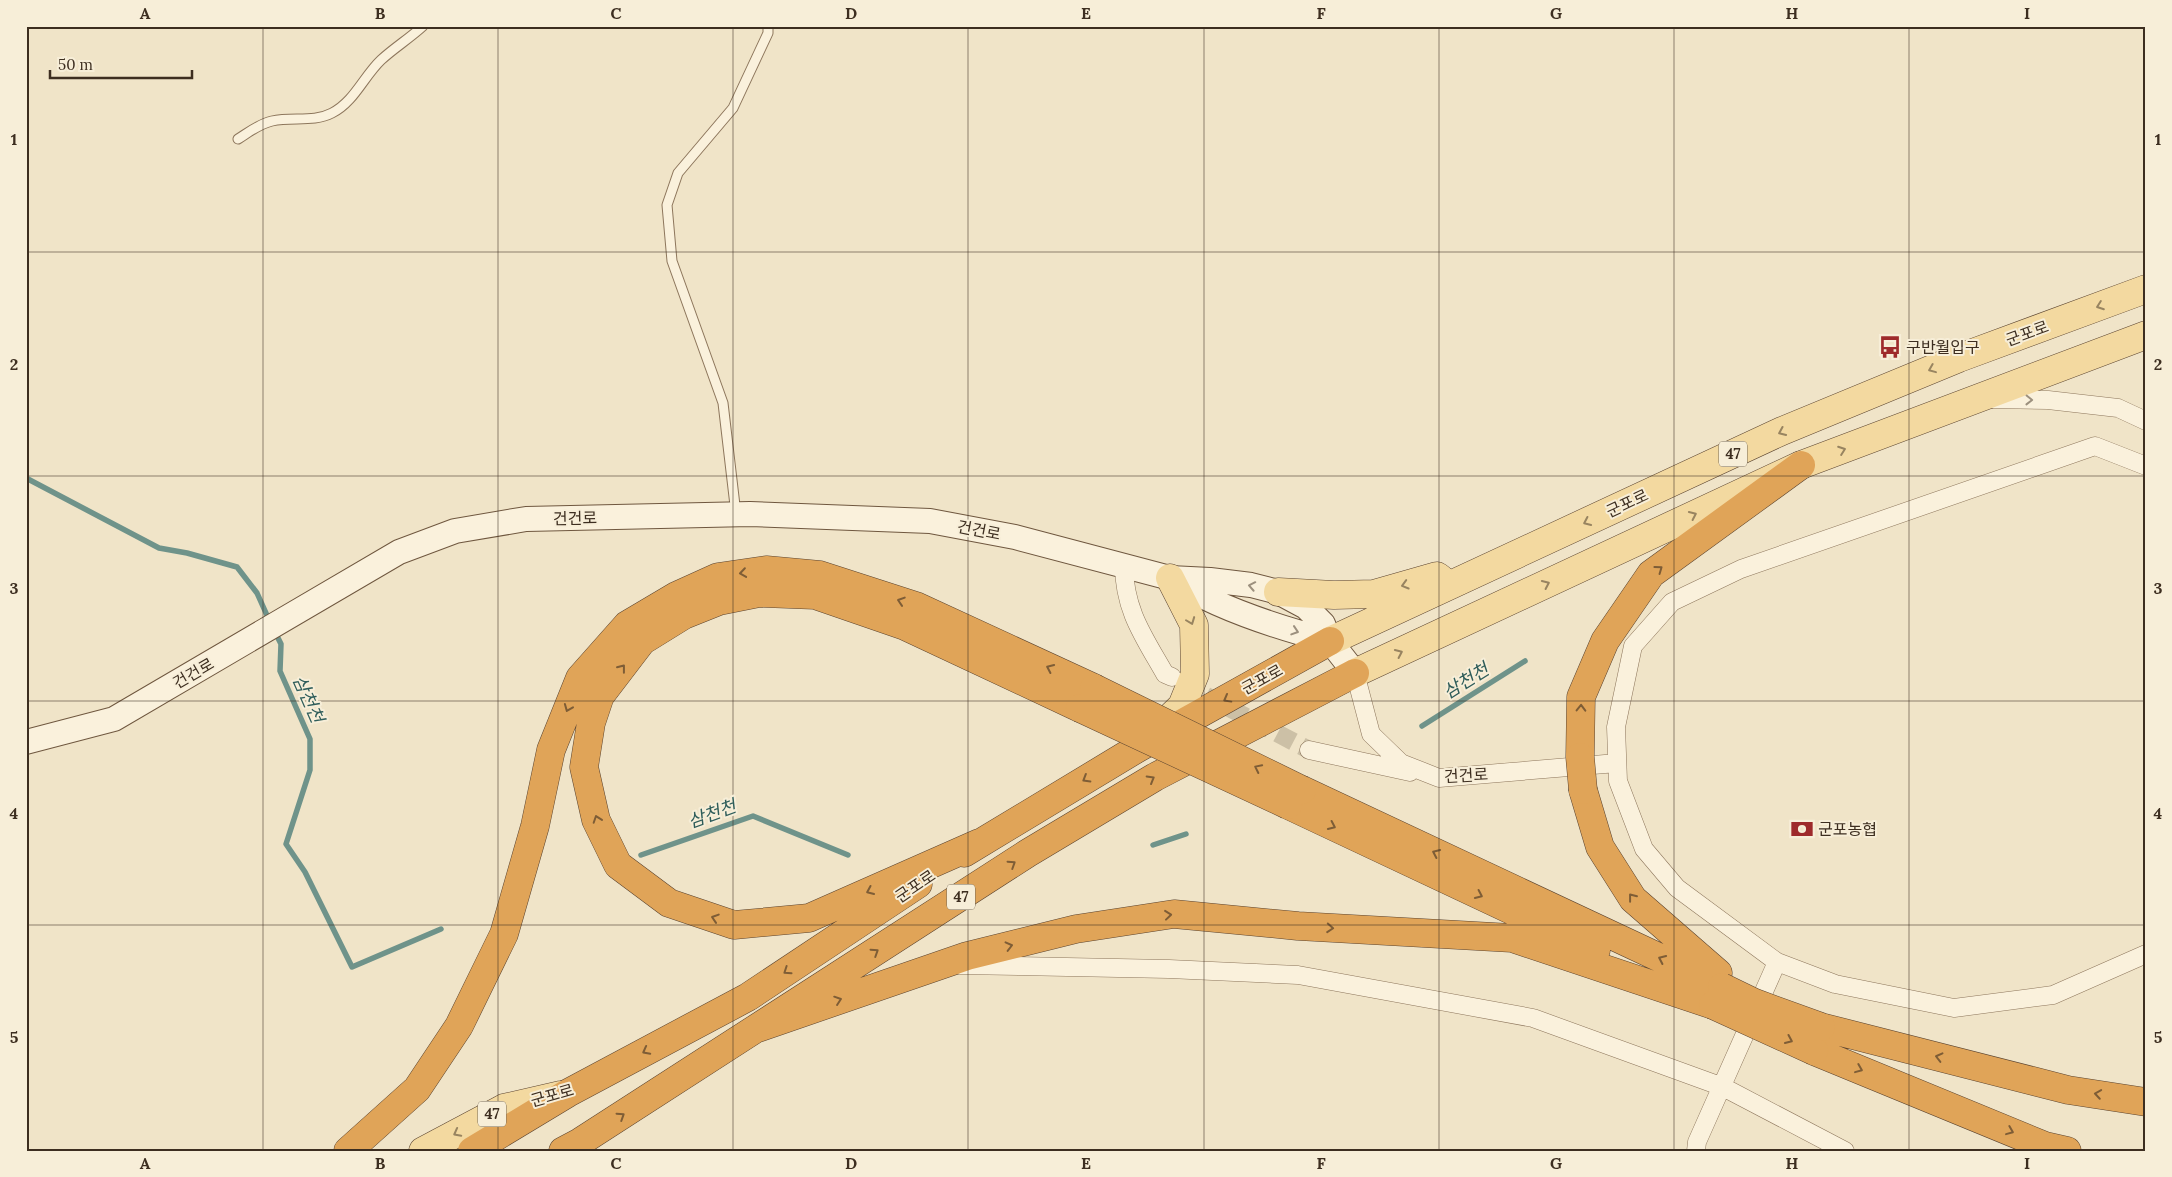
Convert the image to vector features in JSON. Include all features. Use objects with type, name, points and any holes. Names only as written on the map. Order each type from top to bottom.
[{"type":"highway","points":[[1801,465],[1651,574],[1605,641],[1581,697],[1580,757],[1584,790],[1600,847],[1633,899],[1693,954],[1755,1003],[1818,1039],[2068,1090],[2146,1102]]},
{"type":"highway","points":[[348,1151],[418,1089],[459,1026],[504,934],[535,826],[551,750],[580,678],[627,625],[676,596],[718,577],[766,570],[820,575],[916,606],[1087,698],[1718,996],[1818,1039],[2055,1149]]},
{"type":"highway","points":[[979,843],[808,918],[734,925],[669,903],[618,866],[596,820],[584,766],[591,723],[600,696],[642,641],[684,615],[719,601],[759,593],[814,595],[905,626],[1087,698]]},
{"type":"highway","name":"군포로","points":[[568,1094],[748,997],[979,843],[1138,748],[1330,641]]},
{"type":"highway","name":"군포로","points":[[572,1148],[1028,853],[1155,776],[1354,674]]},
{"type":"highway","points":[[758,1028],[966,956],[1076,929],[1174,914],[1298,926],[1512,938],[1718,996],[1755,1003]]},
{"type":"highway","name":"47","points":[[472,1151],[568,1094]]},
{"type":"main road","name":"군포로","points":[[1330,641],[1782,431],[1959,358],[2146,289]]},
{"type":"main road","name":"군포로","points":[[1354,674],[1801,465],[2146,335]]},
{"type":"main road","name":"건건로","points":[[26,742],[114,719],[399,552],[455,531],[526,520],[736,514],[930,521],[1015,537],[1170,578],[1252,585],[1278,592],[1306,607],[1323,624],[1330,641],[1354,674]]},
{"type":"main road","points":[[1278,592],[1334,595],[1374,594],[1437,576],[1450,586]]},
{"type":"main road","name":"건건로","points":[[1170,578],[1195,594],[1295,632],[1330,641]]},
{"type":"main road","points":[[1138,748],[1182,706],[1195,674],[1194,626],[1170,578]]},
{"type":"main road","name":"군포로","points":[[423,1151],[504,1108],[568,1094]]},
{"type":"street","points":[[1980,399],[2048,400],[2118,408],[2146,421]]},
{"type":"street","points":[[2146,466],[2095,446],[1741,568],[1672,602],[1633,646],[1616,727],[1618,781],[1644,849],[1677,888],[1777,962],[1835,984],[1954,1008],[2053,995],[2146,954]]},
{"type":"street","points":[[1124,566],[1124,583],[1132,617],[1165,674],[1172,677]]},
{"type":"street","name":"건건로","points":[[1354,674],[1371,734],[1401,764],[1440,778],[1617,763]]},
{"type":"street","points":[[1309,750],[1440,778]]},
{"type":"street","points":[[1696,1151],[1697,1142],[1777,962]]},
{"type":"street","points":[[940,965],[1170,969],[1298,975],[1533,1018],[1723,1087],[1845,1151]]},
{"type":"lane","points":[[238,139],[256,127],[272,121],[315,120],[333,113],[347,102],[381,60],[423,26]]},
{"type":"lane","points":[[736,514],[723,404],[672,261],[667,205],[678,174],[732,108],[768,33],[768,26]]},
{"type":"waterway","name":"삼천천","points":[[26,478],[159,548],[187,553],[237,567],[257,593],[270,622]]},
{"type":"waterway","name":"삼천천","points":[[274,630],[281,644],[280,671],[310,739],[310,770],[286,844],[305,872],[352,967],[441,929]]},
{"type":"waterway","name":"삼천천","points":[[1422,726],[1525,661]]},
{"type":"waterway","name":"삼천천","points":[[641,855],[753,816],[848,855]]},
{"type":"waterway","name":"삼천천","points":[[1153,845],[1186,834]]},
{"type":"tunnel","points":[[1182,683],[1309,750]]},
{"type":"place","name":"구반월입구","points":[[1890,347]]},
{"type":"place","name":"군포농협","points":[[1802,829]]}]
